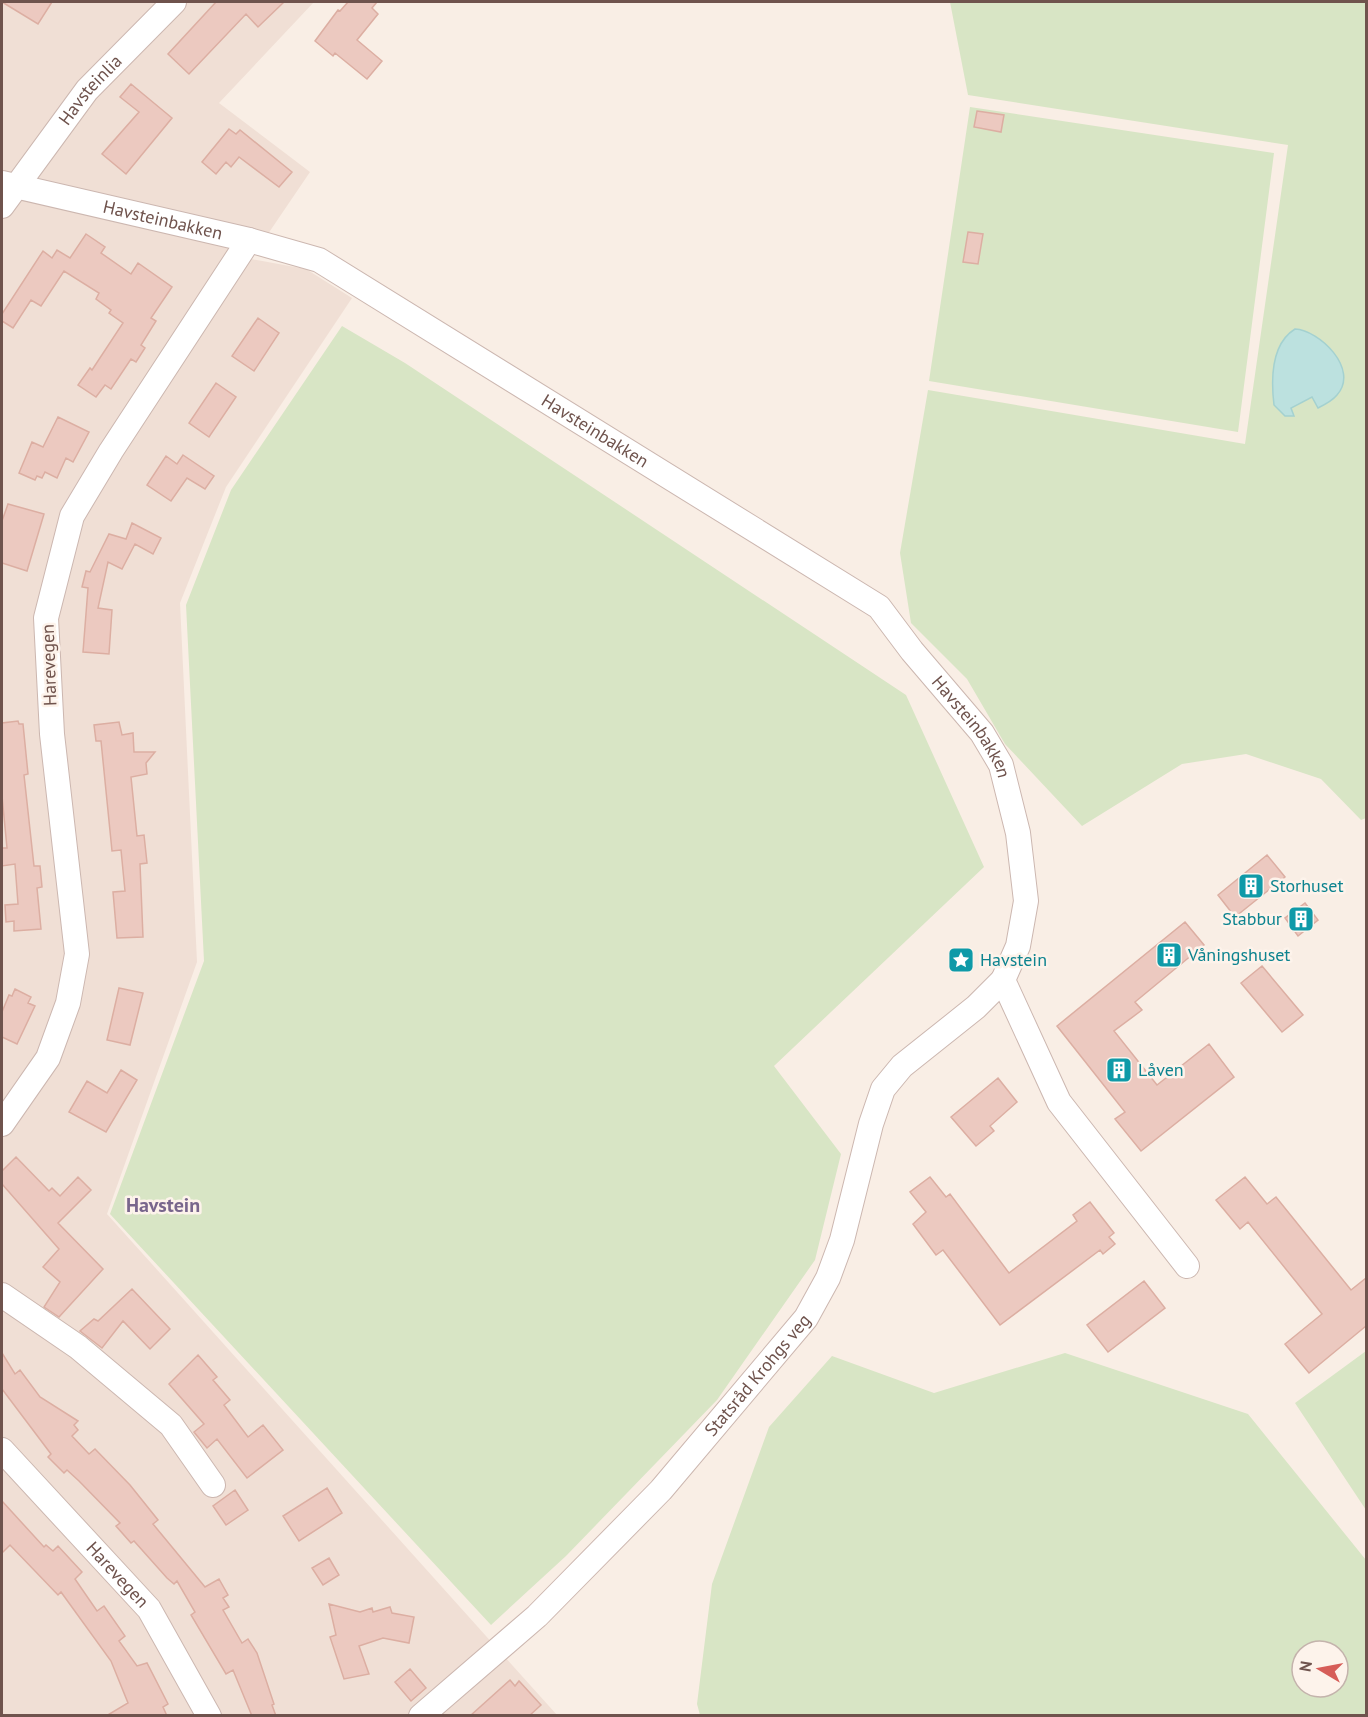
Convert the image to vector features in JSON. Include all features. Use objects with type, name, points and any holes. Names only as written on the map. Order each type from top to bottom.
[{"type":"street","name":"Havsteinlia","points":[[6,192],[87,90],[174,2]]},
{"type":"street","name":"Havsteinbakken","points":[[6,192],[249,240],[319,260],[879,607],[912,651],[982,733],[1001,765],[1018,832],[1025,881]]},
{"type":"street","name":"Harevegen","points":[[4,1114],[48,1058],[68,1003],[77,954],[52,734],[46,618],[72,516],[111,451],[249,240]]},
{"type":"street","name":"Statsråd Krohgs veg","points":[[421,1716],[537,1616],[652,1499],[806,1318],[828,1278],[842,1240],[871,1124],[883,1089],[902,1066],[976,1007],[1003,980],[1018,946],[1026,900],[1025,881]]},
{"type":"street","points":[[1003,980],[1059,1102],[1187,1266]]},
{"type":"street","points":[[2,1295],[78,1347],[171,1425],[213,1485]]},
{"type":"street","name":"Harevegen","points":[[2,1450],[148,1609],[209,1716]]},
{"type":"shaded area","points":[[2,2],[314,2],[219,103],[310,172],[251,259],[306,269],[352,298],[226,487],[180,603],[197,962],[107,1214],[557,1715],[2,1716]]},
{"type":"green space","points":[[950,2],[1366,2],[1366,818],[1361,820],[1321,779],[1246,754],[1182,764],[1082,826],[1005,744],[967,679],[911,623],[900,553],[928,390],[1245,444],[1288,145],[968,95]]},
{"type":"green space","points":[[970,107],[1274,153],[1238,432],[929,381]]},
{"type":"green space","points":[[342,326],[405,363],[906,695],[984,867],[774,1066],[841,1154],[815,1260],[717,1400],[566,1556],[491,1625],[110,1214],[204,961],[186,605],[231,490]]},
{"type":"green space","points":[[1366,1351],[1366,1510],[1295,1403]]},
{"type":"green space","points":[[1065,1353],[1248,1414],[1366,1560],[1366,1715],[700,1715],[697,1704],[712,1584],[769,1427],[832,1356],[934,1393]]},
{"type":"water","points":[[1295,329],[1315,336],[1334,353],[1344,374],[1343,385],[1331,401],[1318,408],[1312,397],[1291,408],[1294,416],[1285,416],[1274,405],[1274,363],[1281,344]]},
{"type":"building","points":[[2,2],[52,2],[38,24]]},
{"type":"building","points":[[216,2],[284,2],[258,27],[246,14],[189,74],[168,54]]},
{"type":"building","points":[[348,2],[377,2],[372,8],[378,14],[357,40],[382,61],[367,79],[335,53],[333,56],[315,41],[338,10],[340,11]]},
{"type":"building","points":[[131,84],[172,118],[126,174],[102,154],[139,112],[120,97]]},
{"type":"building","points":[[977,111],[1004,115],[1001,132],[974,127]]},
{"type":"building","points":[[229,129],[236,134],[240,130],[292,172],[279,187],[239,157],[231,167],[226,162],[216,174],[202,162]]},
{"type":"building","points":[[968,232],[983,234],[978,264],[963,262]]},
{"type":"building","points":[[86,234],[105,247],[101,253],[131,274],[138,263],[172,287],[151,318],[156,321],[141,345],[145,348],[136,362],[131,359],[111,389],[105,385],[96,397],[78,385],[90,368],[92,370],[123,323],[109,313],[111,310],[96,299],[99,293],[64,271],[41,306],[31,300],[13,328],[2,321],[2,314],[43,251],[52,258],[57,250],[70,258]]},
{"type":"building","points":[[258,318],[279,333],[254,371],[232,356]]},
{"type":"building","points":[[216,383],[236,397],[209,437],[189,423]]},
{"type":"building","points":[[58,417],[89,432],[73,462],[66,458],[57,478],[45,472],[42,478],[37,476],[35,480],[19,473],[32,442],[43,447]]},
{"type":"building","points":[[183,455],[214,476],[205,489],[187,478],[171,501],[147,485],[166,456],[177,464]]},
{"type":"building","points":[[8,504],[44,514],[27,571],[2,563],[2,521]]},
{"type":"building","points":[[132,523],[161,538],[153,554],[135,544],[122,569],[108,562],[98,608],[112,610],[109,654],[83,652],[88,588],[82,587],[86,571],[90,572],[109,534],[126,539]]},
{"type":"building","points":[[18,721],[19,724],[23,724],[28,774],[24,775],[34,866],[40,866],[42,887],[37,888],[41,929],[14,931],[14,921],[6,922],[5,905],[18,904],[15,864],[2,866],[2,848],[7,848],[2,796],[2,723]]},
{"type":"building","points":[[119,722],[122,735],[133,733],[134,752],[155,752],[146,763],[147,774],[131,777],[137,836],[144,835],[147,863],[140,864],[143,937],[117,938],[113,892],[125,891],[121,850],[112,851],[101,741],[96,741],[94,725]]},
{"type":"building","name":"Storhuset","points":[[1267,855],[1285,877],[1235,917],[1218,895]]},
{"type":"building","name":"Stabbur","points":[[1305,903],[1318,920],[1298,936],[1285,918]]},
{"type":"building","name":"Låven","points":[[1185,922],[1204,945],[1135,1002],[1142,1010],[1114,1031],[1157,1085],[1209,1044],[1234,1077],[1141,1151],[1115,1119],[1125,1112],[1057,1026]]},
{"type":"building","points":[[1262,966],[1303,1015],[1282,1032],[1241,983]]},
{"type":"building","points":[[119,988],[143,993],[130,1045],[107,1040]]},
{"type":"building","points":[[15,989],[31,997],[28,1003],[35,1006],[17,1044],[2,1037],[2,1012],[9,995],[12,996]]},
{"type":"building","points":[[121,1070],[137,1080],[106,1132],[69,1112],[87,1081],[107,1093]]},
{"type":"building","points":[[998,1078],[1017,1102],[990,1126],[994,1131],[976,1146],[951,1117]]},
{"type":"building","points":[[16,1157],[49,1191],[52,1188],[60,1196],[78,1177],[91,1190],[58,1223],[103,1269],[59,1317],[44,1307],[60,1282],[43,1267],[59,1249],[2,1184],[2,1171]]},
{"type":"building","points":[[930,1177],[946,1197],[950,1194],[1009,1273],[1077,1221],[1073,1215],[1090,1202],[1114,1233],[1109,1237],[1115,1244],[1103,1254],[1100,1250],[1000,1325],[943,1250],[936,1255],[913,1224],[926,1212],[910,1192]]},
{"type":"building","points":[[1245,1177],[1267,1204],[1276,1197],[1351,1290],[1366,1278],[1366,1326],[1309,1373],[1285,1344],[1322,1314],[1248,1222],[1240,1229],[1216,1200]]},
{"type":"building","points":[[1144,1281],[1165,1308],[1108,1352],[1087,1325]]},
{"type":"building","points":[[132,1289],[170,1329],[150,1349],[123,1321],[102,1348],[80,1331],[94,1319],[98,1321]]},
{"type":"building","points":[[2,1353],[15,1374],[20,1370],[40,1397],[78,1421],[74,1425],[78,1430],[72,1436],[89,1454],[95,1449],[130,1485],[158,1520],[153,1524],[205,1587],[219,1579],[228,1595],[223,1598],[229,1607],[223,1610],[242,1643],[248,1639],[257,1653],[276,1716],[252,1716],[233,1670],[226,1674],[191,1615],[195,1612],[177,1581],[174,1584],[167,1578],[134,1541],[131,1543],[116,1526],[120,1523],[79,1481],[67,1470],[64,1473],[48,1457],[51,1454],[2,1389]]},
{"type":"building","points":[[198,1355],[217,1377],[213,1380],[230,1400],[224,1405],[248,1437],[263,1425],[283,1450],[247,1478],[217,1439],[207,1448],[194,1432],[204,1424],[169,1384]]},
{"type":"building","points":[[327,1488],[342,1513],[299,1541],[283,1516]]},
{"type":"building","points":[[235,1490],[248,1510],[226,1525],[213,1506]]},
{"type":"building","points":[[2,1501],[44,1547],[46,1545],[53,1551],[58,1546],[82,1572],[75,1579],[97,1611],[104,1606],[125,1636],[119,1641],[137,1666],[147,1663],[168,1704],[163,1707],[167,1716],[106,1716],[128,1703],[111,1661],[61,1592],[58,1595],[10,1545],[2,1553]]},
{"type":"building","points":[[329,1558],[339,1575],[323,1585],[312,1568]]},
{"type":"building","points":[[329,1604],[360,1612],[372,1608],[373,1612],[390,1607],[392,1613],[414,1617],[409,1643],[383,1638],[359,1646],[369,1674],[344,1679],[330,1637],[336,1635]]},
{"type":"building","points":[[410,1669],[426,1688],[411,1701],[395,1682]]},
{"type":"building","points":[[510,1680],[515,1686],[519,1681],[541,1705],[529,1716],[470,1716]]},
{"type":"place","name":"Storhuset","points":[[1251,886]]},
{"type":"place","name":"Stabbur","points":[[1301,919]]},
{"type":"place","name":"Våningshuset","points":[[1169,955]]},
{"type":"place","name":"Havstein","points":[[961,960]]},
{"type":"place","name":"Låven","points":[[1119,1070]]},
{"type":"district","name":"Havstein","points":[[163,1205]]}]
